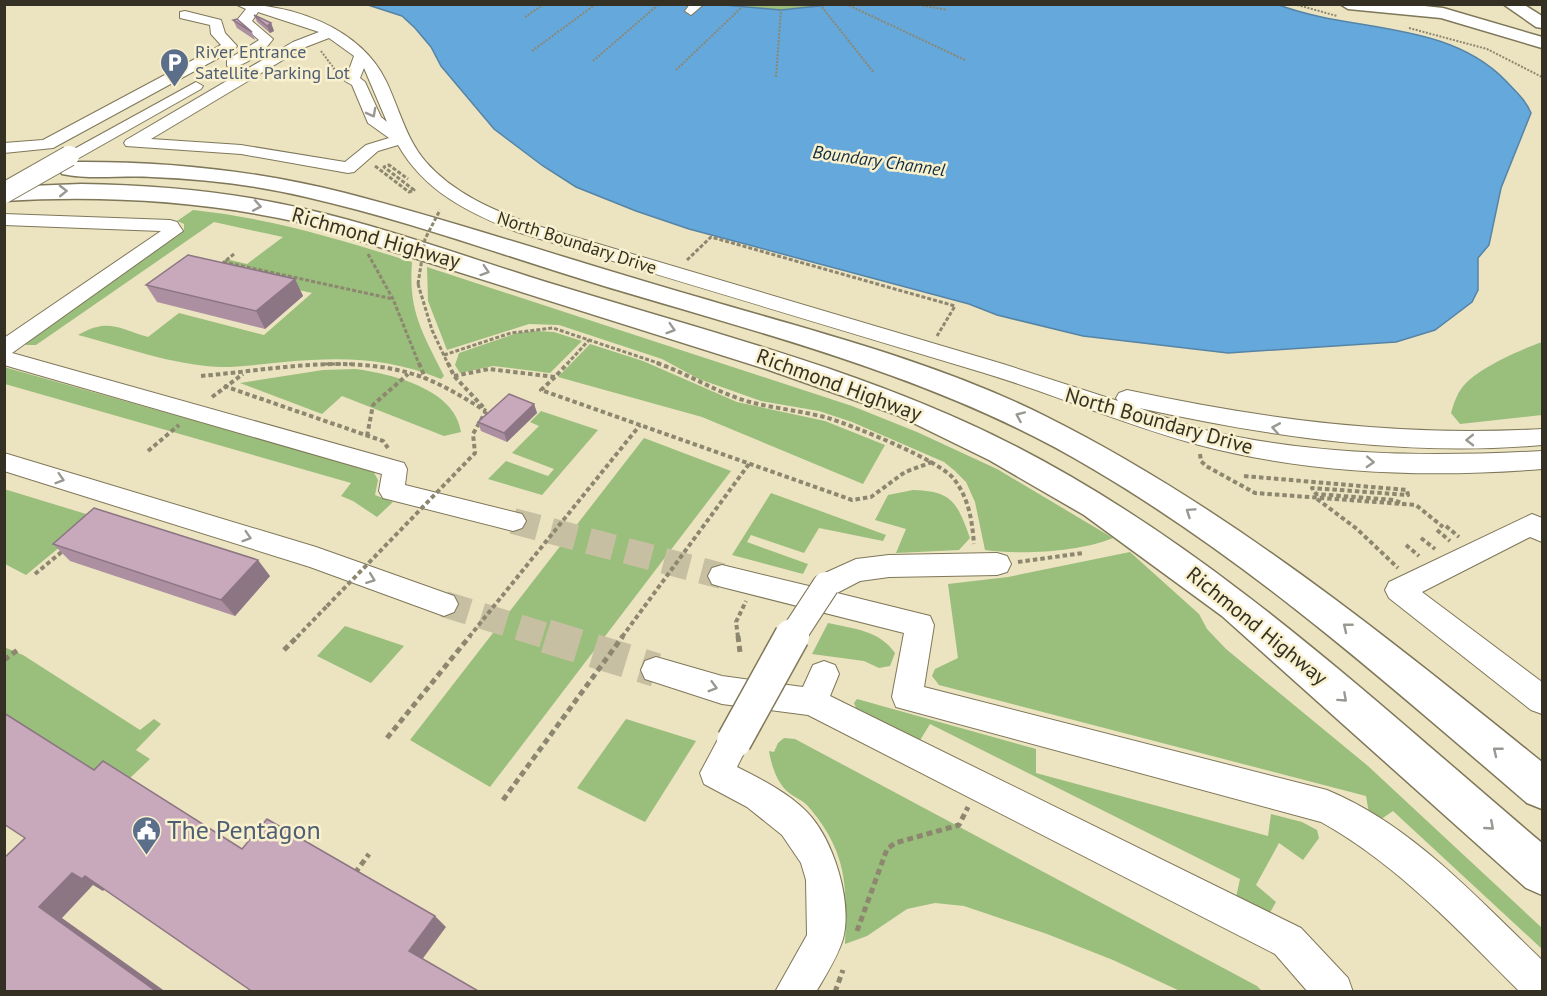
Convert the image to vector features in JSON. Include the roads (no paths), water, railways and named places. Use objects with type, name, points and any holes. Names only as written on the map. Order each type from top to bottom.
[{"type":"highway","points":[[1464,4],[1513,33]]},
{"type":"highway","points":[[1511,4],[1542,22]]},
{"type":"highway","points":[[1530,4],[1542,12]]},
{"type":"highway","points":[[1490,9],[1542,41]]},
{"type":"highway","points":[[1346,11],[1443,13],[1542,41]]},
{"type":"highway","name":"Richmond Highway","points":[[4,171],[156,170],[236,177],[308,191],[818,342],[961,391],[1028,420],[1120,468],[1233,541],[1346,626],[1542,788]]},
{"type":"highway","name":"Richmond Highway","points":[[4,194],[80,191],[162,194],[240,202],[300,215],[779,363],[874,395],[936,420],[1065,487],[1198,577],[1309,667],[1542,872]]},
{"type":"street","points":[[266,39],[246,23],[248,6],[296,33]]},
{"type":"street","points":[[4,148],[47,145],[230,46],[218,34],[216,23],[185,15]]},
{"type":"street","points":[[212,77],[261,46],[266,39],[296,33]]},
{"type":"street","points":[[4,194],[212,77],[296,33]]},
{"type":"street","points":[[296,33],[132,143],[210,146],[316,160],[348,168],[372,148],[402,139]]},
{"type":"street","name":"North Boundary Drive","points":[[296,33],[329,33],[360,57],[375,74],[402,139],[419,165],[442,186],[477,208],[516,225],[994,369],[1200,437],[1273,453],[1349,460],[1431,464],[1542,460]]},
{"type":"street","points":[[360,57],[352,81],[358,82],[374,120],[402,139]]},
{"type":"street","points":[[4,219],[134,223],[170,226],[174,231],[4,348]]},
{"type":"street","points":[[4,358],[395,469],[392,491],[513,521]]},
{"type":"street","name":"North Boundary Drive","points":[[994,369],[1197,413],[1303,432],[1376,439],[1538,442]]},
{"type":"street","points":[[4,462],[316,558],[444,604]]},
{"type":"street","points":[[1542,531],[1532,524],[1399,590],[1542,700]]},
{"type":"street","points":[[794,992],[824,938],[826,887],[813,846],[791,817],[752,791],[716,773],[801,620],[826,585],[856,570],[889,566],[987,565]]},
{"type":"street","points":[[722,576],[920,626],[907,697],[1327,807],[1358,822],[1393,847],[1542,986]]},
{"type":"street","points":[[656,670],[722,690],[818,688],[978,787],[1288,942],[1334,992]]},
{"type":"water","name":"Boundary Channel","points":[[713,4],[781,10],[837,4],[1279,5],[1308,14],[1428,38],[1456,47],[1482,61],[1506,81],[1531,113],[1501,188],[1489,245],[1478,258],[1478,290],[1472,302],[1435,330],[1396,342],[1228,353],[1083,336],[997,315],[969,304],[689,229],[576,187],[543,166],[494,129],[441,66],[431,47],[402,16],[368,5]]},
{"type":"tunnel","points":[[513,521],[722,576]]},
{"type":"tunnel","points":[[444,604],[550,637]]},
{"type":"tunnel","points":[[546,636],[656,670]]},
{"type":"place","name":"River Entrance Satellite Parking Lot","points":[[174,88]]},
{"type":"place","name":"The Pentagon","points":[[146,856]]}]
